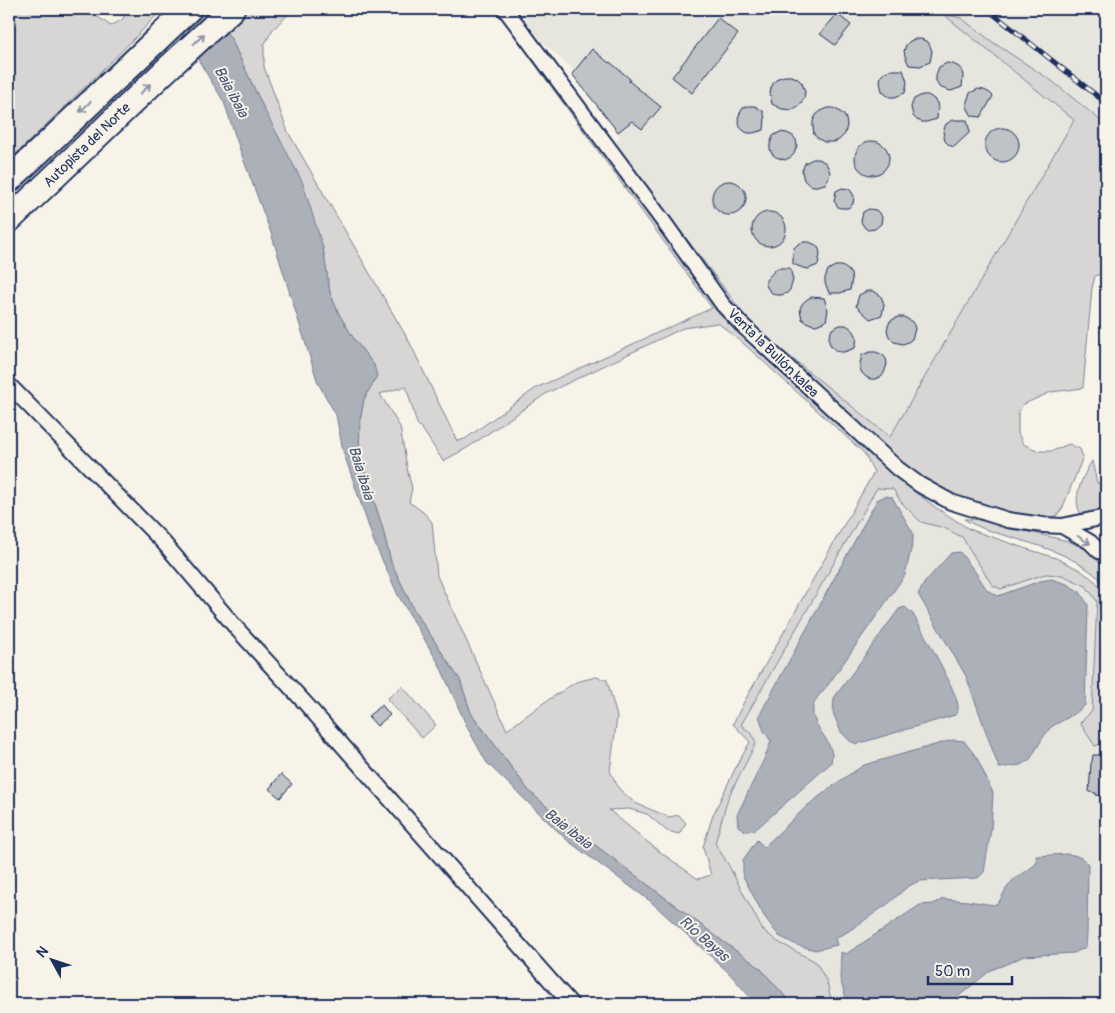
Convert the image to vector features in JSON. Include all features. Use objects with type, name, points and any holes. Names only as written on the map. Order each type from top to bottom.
[{"type":"highway","name":"Autopista del Norte","points":[[9,180],[189,9]]},
{"type":"highway","name":"Autopista del Norte","points":[[9,220],[232,9]]},
{"type":"street","name":"Venta la Bullón kalea","points":[[505,9],[663,221],[723,305],[742,326],[898,469],[920,485],[951,502],[1008,520],[1062,526]]},
{"type":"street","points":[[9,386],[163,542],[238,630],[571,1004]]},
{"type":"street","points":[[1062,526],[1106,517]]},
{"type":"street","points":[[1062,526],[1090,542],[1099,551],[1106,553]]},
{"type":"shaded area","points":[[9,9],[86,9],[111,26],[123,19],[127,9],[162,9],[139,34],[9,161]]},
{"type":"shaded area","points":[[210,9],[247,9],[250,12],[254,9],[294,9],[273,29],[264,45],[264,67],[288,132],[410,343],[457,441],[465,439],[536,388],[712,308],[495,9],[500,9],[724,317],[749,343],[891,474],[935,507],[969,529],[1056,558],[1080,570],[1095,581],[1106,596],[1106,742],[1095,746],[1080,723],[1092,711],[1097,601],[1086,586],[1062,575],[1045,574],[1001,589],[992,585],[962,537],[944,528],[921,522],[901,502],[893,489],[877,488],[741,725],[752,734],[756,743],[728,798],[715,843],[762,929],[778,942],[816,962],[827,982],[832,1004],[791,1004],[760,968],[562,820],[529,791],[471,713],[460,680],[414,610],[391,562],[382,526],[359,454],[360,421],[364,399],[376,376],[374,365],[354,339],[339,314],[330,293],[323,248],[264,109],[231,39]],"holes":[[[718,323],[744,344],[864,453],[874,472],[733,724],[750,742],[713,815],[703,847],[711,875],[698,879],[656,849],[609,810],[629,809],[647,814],[667,831],[679,834],[686,823],[679,815],[669,817],[635,803],[619,789],[610,771],[617,717],[607,680],[596,677],[576,682],[507,730],[437,576],[432,522],[423,512],[409,502],[412,488],[400,427],[380,394],[406,386],[417,424],[443,461],[467,448],[547,393],[683,328]]]},
{"type":"shaded area","points":[[517,9],[1106,9],[1106,125],[1052,81],[994,43],[961,18],[944,14],[1075,120],[890,437],[767,338],[743,313],[615,143],[620,136],[571,73],[574,70],[541,41]]},
{"type":"shaded area","points":[[943,14],[961,18],[994,43],[1052,81],[1106,125],[1106,272],[1095,276],[1092,288],[1083,388],[1051,392],[1022,405],[1018,414],[1018,433],[1023,444],[1039,451],[1052,451],[1069,444],[1080,449],[1083,457],[1062,509],[1056,516],[1038,518],[996,511],[959,498],[923,480],[893,458],[747,322],[716,284],[670,217],[743,313],[767,338],[890,437],[1074,120]]},
{"type":"shaded area","points":[[1092,461],[1097,483],[1106,482],[1106,507],[1081,514],[1077,501],[1079,489]]},
{"type":"shaded area","points":[[877,488],[893,489],[901,502],[921,522],[944,528],[962,537],[992,585],[1001,589],[1045,574],[1062,575],[1086,586],[1097,601],[1092,711],[1095,746],[1106,742],[1106,1004],[832,1004],[827,982],[816,962],[778,942],[762,929],[715,843],[728,798],[756,743],[752,734],[741,726]]},
{"type":"shaded area","points":[[964,519],[974,519],[1068,541],[1088,550],[1106,570],[1106,585],[1072,559],[1035,544],[985,529]]},
{"type":"shaded area","points":[[402,686],[436,725],[422,738],[387,699]]},
{"type":"water","points":[[167,9],[210,9],[231,39],[264,109],[302,181],[323,248],[330,293],[339,314],[354,339],[374,365],[377,376],[364,399],[360,421],[359,454],[382,526],[391,562],[414,610],[460,680],[471,713],[529,791],[562,820],[760,968],[791,1004],[756,1004],[729,973],[650,901],[568,841],[487,763],[468,729],[439,664],[398,595],[374,542],[343,451],[336,415],[318,383],[271,233],[224,102]]},
{"type":"water","points":[[885,496],[892,497],[913,533],[913,541],[905,575],[817,698],[814,705],[813,714],[815,720],[831,749],[831,763],[755,830],[746,831],[738,826],[737,815],[771,741],[764,731],[759,716],[877,500]]},
{"type":"water","points":[[960,552],[987,590],[998,596],[1040,581],[1052,579],[1067,584],[1080,592],[1088,605],[1085,705],[1076,713],[1051,727],[1029,761],[1020,765],[999,768],[966,676],[918,594],[925,582],[951,553]]},
{"type":"water","points":[[905,607],[913,614],[939,662],[953,690],[958,710],[955,715],[857,744],[850,741],[841,732],[833,713],[834,698],[899,609]]},
{"type":"water","points":[[952,740],[964,741],[977,758],[993,793],[991,829],[984,872],[978,878],[919,881],[907,887],[889,903],[849,931],[835,938],[837,945],[815,950],[797,945],[779,936],[764,916],[743,876],[743,860],[757,840],[764,847],[808,805],[864,765]]},
{"type":"water","points":[[1067,854],[1079,857],[1088,864],[1086,947],[1074,953],[1024,956],[991,970],[949,1004],[848,1004],[840,979],[841,952],[846,954],[920,905],[933,904],[943,899],[994,905],[999,902],[1014,879],[1037,863],[1036,856]]},
{"type":"water","points":[[1065,998],[1079,1001],[1081,1004],[1033,1004],[1034,1000]]},
{"type":"building","points":[[837,14],[851,25],[835,45],[820,34]]},
{"type":"building","points":[[718,18],[738,34],[692,93],[672,77]]},
{"type":"building","points":[[915,39],[928,42],[932,51],[930,62],[920,66],[909,65],[904,51],[906,45]]},
{"type":"building","points":[[592,49],[610,62],[630,79],[629,81],[661,107],[642,129],[632,121],[618,132],[572,74]]},
{"type":"building","points":[[947,63],[959,67],[962,71],[962,87],[951,91],[939,87],[936,75],[939,67]]},
{"type":"building","points":[[890,70],[903,70],[907,82],[905,93],[895,97],[890,97],[882,91],[880,82],[881,76]]},
{"type":"building","points":[[785,76],[797,78],[802,83],[805,92],[800,105],[792,110],[782,109],[772,104],[771,88],[778,78]]},
{"type":"building","points":[[978,89],[984,90],[993,96],[981,117],[972,116],[967,107],[970,93]]},
{"type":"building","points":[[922,95],[928,95],[937,103],[937,119],[922,122],[913,116],[911,107],[914,99]]},
{"type":"building","points":[[755,106],[763,111],[765,118],[764,130],[748,133],[740,127],[738,118],[743,108]]},
{"type":"building","points":[[828,108],[839,111],[846,119],[845,134],[834,142],[824,142],[814,135],[813,121],[816,115]]},
{"type":"building","points":[[953,120],[967,120],[970,132],[954,147],[945,141],[943,132],[946,124]]},
{"type":"building","points":[[1002,128],[1009,129],[1014,133],[1018,138],[1018,152],[1014,157],[1009,161],[1002,162],[995,161],[990,157],[986,152],[985,145],[986,138],[990,133],[995,129]]},
{"type":"building","points":[[780,132],[793,136],[797,145],[794,154],[785,160],[776,157],[770,149],[773,136]]},
{"type":"building","points":[[872,141],[879,142],[884,146],[888,151],[888,165],[884,170],[879,174],[872,175],[865,174],[860,170],[856,165],[855,158],[856,151],[860,146],[865,142]]},
{"type":"building","points":[[813,159],[819,159],[826,163],[830,172],[825,184],[813,186],[804,180],[802,171],[805,163]]},
{"type":"building","points":[[729,181],[736,182],[741,186],[745,191],[745,205],[741,210],[736,214],[729,215],[722,214],[717,210],[713,205],[712,198],[713,191],[717,186],[722,182]]},
{"type":"building","points":[[842,188],[849,189],[854,196],[853,204],[848,208],[838,207],[834,201],[836,191]]},
{"type":"building","points":[[869,209],[876,210],[882,217],[881,224],[875,229],[868,230],[861,222],[863,212]]},
{"type":"building","points":[[769,212],[776,213],[781,217],[785,222],[785,236],[781,241],[776,245],[769,246],[762,245],[757,241],[753,236],[752,229],[753,222],[757,217],[762,213]]},
{"type":"building","points":[[803,242],[816,245],[820,254],[818,265],[808,269],[793,264],[794,248]]},
{"type":"building","points":[[835,266],[842,266],[851,274],[850,290],[840,293],[829,293],[825,278],[828,270]]},
{"type":"building","points":[[777,268],[790,268],[793,280],[790,290],[781,295],[772,293],[766,285],[766,280]]},
{"type":"building","points":[[867,291],[873,291],[880,295],[884,304],[882,315],[870,319],[856,306],[859,295]]},
{"type":"building","points":[[811,297],[824,298],[828,310],[826,321],[816,325],[802,319],[800,309],[802,304]]},
{"type":"building","points":[[898,317],[904,317],[911,321],[915,329],[912,339],[903,344],[894,342],[890,338],[887,329],[890,321]]},
{"type":"building","points":[[840,325],[846,325],[855,333],[857,338],[855,348],[840,352],[831,346],[829,337],[832,329]]},
{"type":"building","points":[[870,352],[883,355],[887,364],[881,377],[875,379],[866,377],[860,369],[862,355]]},
{"type":"building","points":[[382,705],[390,715],[377,726],[368,716]]},
{"type":"building","points":[[1093,755],[1106,755],[1104,796],[1089,792]]},
{"type":"building","points":[[281,774],[292,784],[280,798],[269,789]]},
{"type":"railway","points":[[987,9],[1106,103]]},
{"type":"water label","name":"Baia ibaia","points":[[231,92]]},
{"type":"water label","name":"Baia ibaia","points":[[361,473]]},
{"type":"water label","name":"Baia ibaia","points":[[568,829]]},
{"type":"water label","name":"Río Bayas","points":[[704,939]]}]
